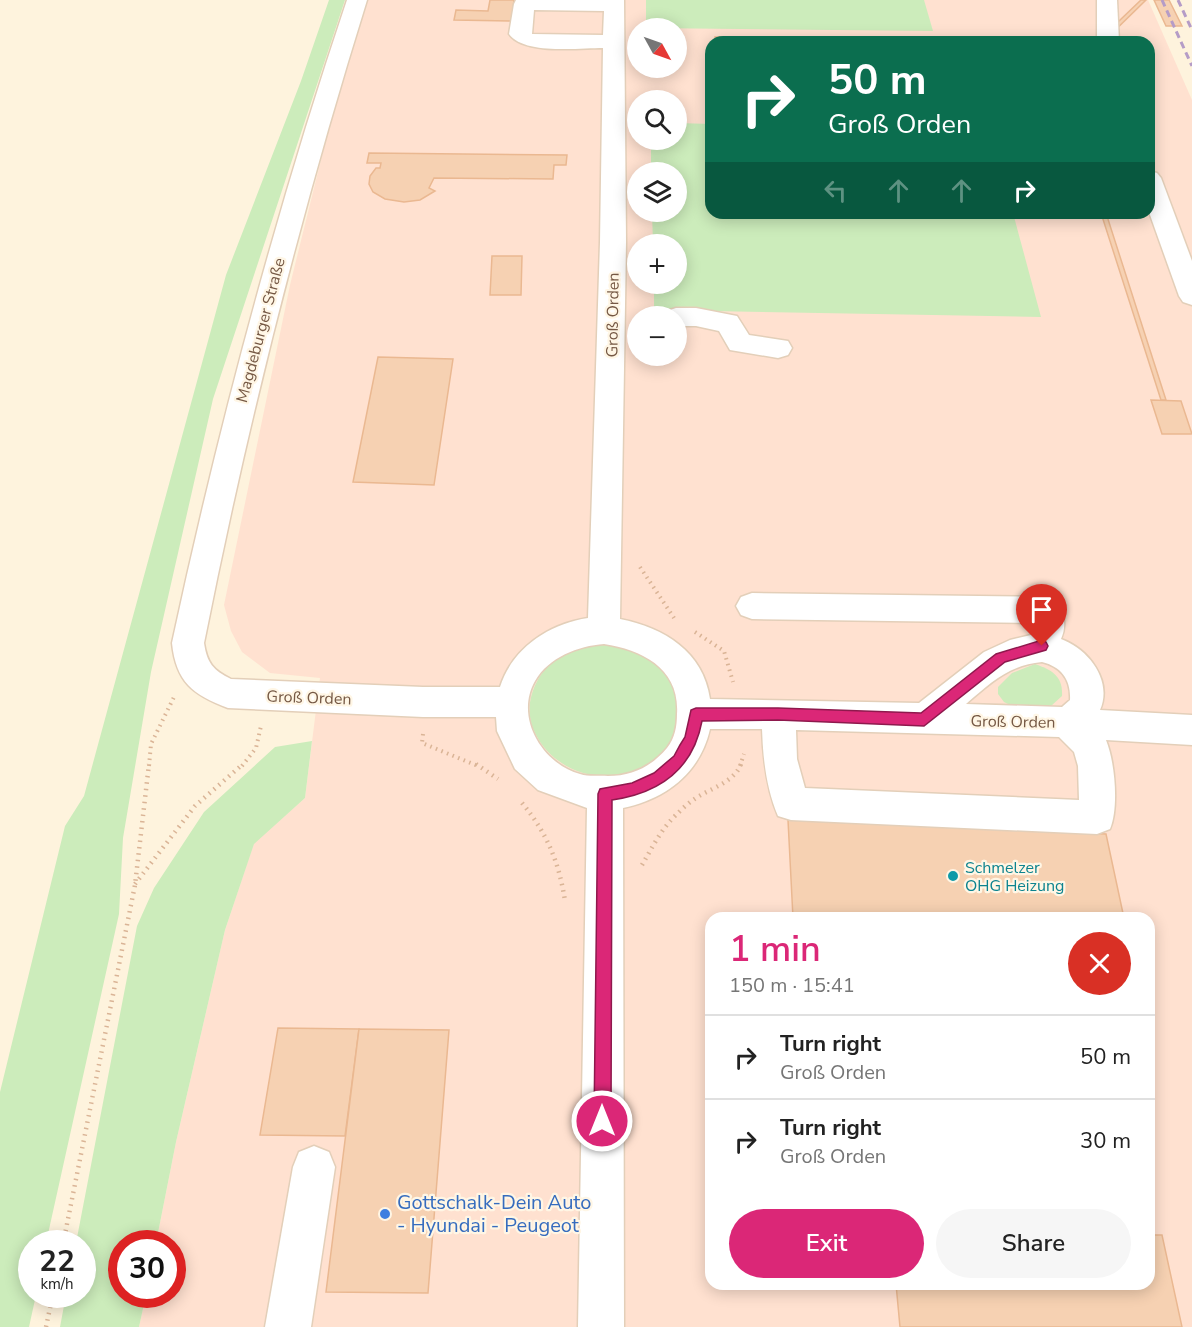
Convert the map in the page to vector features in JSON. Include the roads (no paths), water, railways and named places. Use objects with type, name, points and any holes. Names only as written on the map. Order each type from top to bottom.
[{"type":"street","name":"Magdeburger Straße","points":[[190,665],[188,644],[241,398],[324,103],[357,0]]},
{"type":"street","points":[[1107,0],[1108,36]]},
{"type":"street","points":[[614,2],[525,2],[520,34],[525,39],[537,41],[614,42]]},
{"type":"street","name":"Groß Orden","points":[[604,630],[625,317],[604,197],[614,42],[614,2]]},
{"type":"street","points":[[1155,194],[1192,296]]},
{"type":"street","points":[[687,317],[728,323],[740,343],[778,348]]},
{"type":"street","points":[[752,606],[1046,610],[1049,630],[1042,646]]},
{"type":"street","points":[[604,630],[633,635],[658,646],[679,665],[692,688],[696,714],[692,738],[679,760],[659,778],[633,790],[605,794],[578,791],[554,782],[533,766],[519,747],[512,725],[511,702],[518,679],[533,658],[554,643],[604,630]]},
{"type":"street","name":"Groß Orden","points":[[696,714],[738,713],[779,729],[924,720],[1067,722],[1077,718],[1083,711],[1087,689],[1083,677],[1069,657],[1056,649],[1042,646],[1001,658],[924,720]]},
{"type":"street","name":"Groß Orden","points":[[190,665],[205,683],[228,693],[428,702],[511,702]]},
{"type":"street","points":[[779,729],[780,759],[791,804],[1097,817],[1095,766],[1090,744],[1067,722]]},
{"type":"street","points":[[1067,722],[1160,730],[1192,730]]},
{"type":"street","points":[[601,1327],[605,794]]},
{"type":"street","points":[[288,1327],[314,1167]]},
{"type":"railway","points":[[1162,0],[1192,66]]},
{"type":"railway","points":[[1178,0],[1192,30]]},
{"type":"place","name":"Schmelzer OHG Heizung","points":[[953,876]]},
{"type":"place","name":"Gottschalk-Dein Auto - Hyundai - Peugeot","points":[[385,1214]]}]
